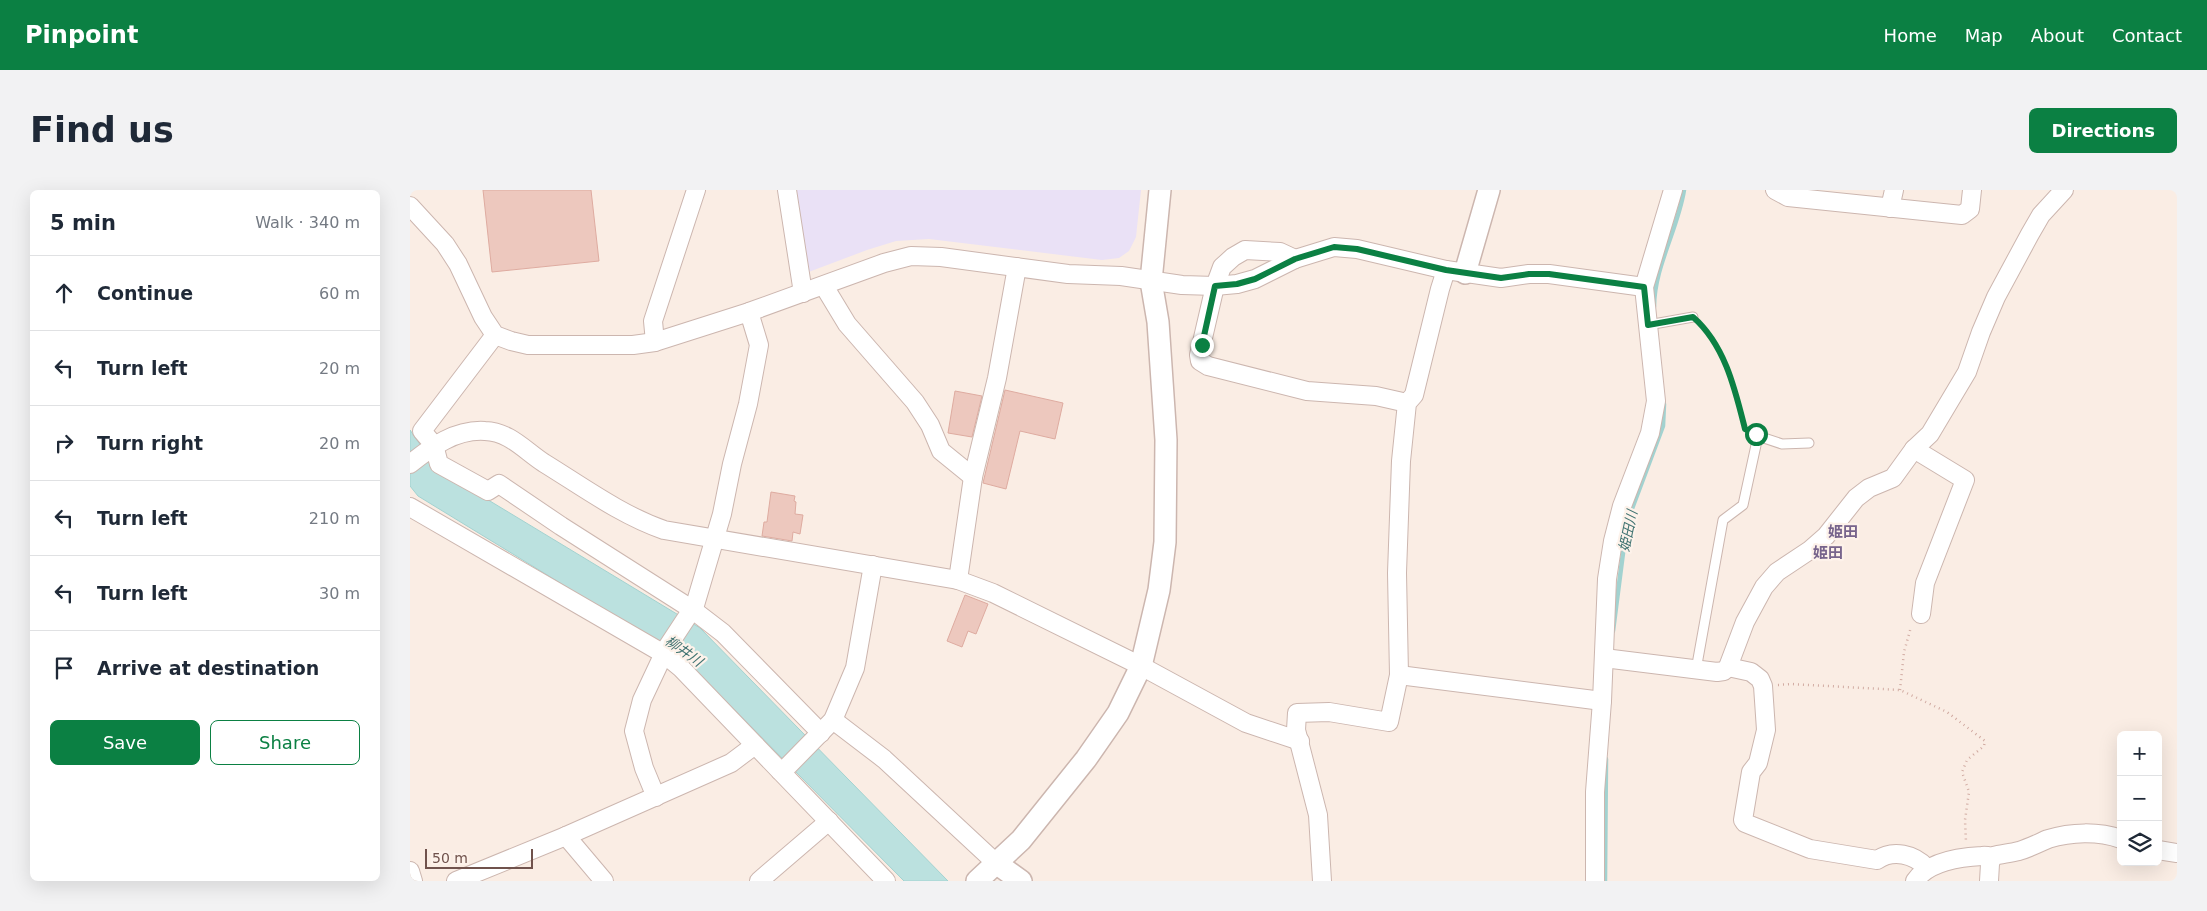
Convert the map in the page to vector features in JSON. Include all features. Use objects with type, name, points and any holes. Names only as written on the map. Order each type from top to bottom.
[{"type":"street","points":[[655,342],[653,321],[696,190]]},
{"type":"street","points":[[787,190],[803,293]]},
{"type":"street","points":[[977,881],[1026,834],[1086,759],[1118,713],[1141,666],[1159,590],[1165,542],[1166,440],[1158,332],[1151,281],[1160,190]]},
{"type":"street","points":[[1322,881],[1318,815],[1296,730],[1298,712],[1330,712],[1389,722],[1399,675],[1397,573],[1401,460],[1407,402],[1414,395],[1440,288],[1456,271],[1489,190]]},
{"type":"street","points":[[1595,881],[1596,792],[1607,579],[1613,541],[1622,506],[1650,434],[1656,401],[1644,287],[1673,190]]},
{"type":"street","points":[[1775,190],[1788,197],[1962,215],[1970,209],[1972,190]]},
{"type":"street","points":[[1890,208],[1894,190]]},
{"type":"street","points":[[1604,658],[1717,672],[1728,668],[1745,622],[1764,587],[1777,572],[1810,550],[1826,536],[1856,498],[1869,488],[1893,478],[1914,449],[1930,434],[1967,372],[1989,314],[2030,234],[2041,215],[2064,190]]},
{"type":"street","points":[[410,206],[445,244],[458,264],[483,317],[495,335],[528,345],[633,345],[655,342],[749,312],[884,263],[911,256],[941,257],[1089,276],[1121,276],[1151,281],[1215,286],[1237,284],[1255,279],[1295,259],[1334,247],[1357,249],[1456,271],[1501,278],[1529,274],[1549,274],[1644,287]]},
{"type":"street","points":[[1295,259],[1280,252],[1245,250],[1233,257],[1222,267],[1215,286],[1199,355],[1200,361],[1208,366],[1307,391],[1368,395],[1407,402]]},
{"type":"street","points":[[958,580],[973,477],[997,378],[1017,267]]},
{"type":"street","points":[[824,286],[848,324],[914,402],[930,425],[941,452],[973,477]]},
{"type":"street","points":[[656,797],[644,768],[634,731],[642,700],[665,652],[691,613],[722,514],[732,464],[748,404],[759,344],[749,312]]},
{"type":"street","points":[[495,335],[422,431],[439,464],[488,491],[499,484],[722,633],[822,731],[884,758],[996,863],[1021,881]]},
{"type":"street","points":[[410,464],[431,447],[464,432],[484,430],[498,433],[524,446],[549,466],[638,520],[664,530],[958,580],[992,594],[1141,666],[1246,722],[1300,741]]},
{"type":"street","points":[[1914,449],[1965,480],[1925,583],[1922,606]]},
{"type":"street","points":[[410,507],[665,652],[755,745],[783,770],[886,881]]},
{"type":"street","points":[[783,770],[822,731],[855,668],[873,565]]},
{"type":"street","points":[[1728,668],[1751,672],[1760,679],[1763,686],[1766,730],[1758,763],[1751,772],[1743,820],[1746,823],[1810,849],[1877,860],[1886,854],[1913,856],[1927,868]]},
{"type":"street","points":[[1399,675],[1602,701]]},
{"type":"street","points":[[456,881],[566,836],[731,763],[755,745]]},
{"type":"street","points":[[759,881],[829,821]]},
{"type":"street","points":[[1915,881],[1927,868],[1966,858],[1992,857],[2020,850],[2050,839],[2075,834],[2096,833],[2117,838]]},
{"type":"street","points":[[566,836],[604,881]]},
{"type":"street","points":[[2162,851],[2177,853]]},
{"type":"street","points":[[1989,881],[1992,857]]},
{"type":"street","points":[[410,871],[413,881]]},
{"type":"lane","points":[[1648,325],[1693,317]]},
{"type":"lane","points":[[1696,670],[1723,520],[1743,505],[1758,436],[1782,444],[1809,442]]},
{"type":"path","points":[[1693,317],[1713,339],[1732,378],[1745,429],[1758,436]]},
{"type":"path","points":[[1900,690],[1904,652],[1918,602],[1922,606]]},
{"type":"path","points":[[1763,686],[1791,684],[1900,690],[1947,712],[1984,741],[1984,746],[1967,760],[1962,772],[1969,792],[1965,820],[1966,858]]},
{"type":"shaded area","points":[[795,190],[1141,190],[1136,237],[1129,251],[1119,258],[1102,260],[929,239],[896,241],[806,273]]},
{"type":"water","name":"柳井川","points":[[410,430],[437,469],[700,628],[948,881],[904,881],[683,658],[418,496],[410,486]]},
{"type":"building","points":[[483,190],[591,190],[599,261],[492,272]]},
{"type":"building","points":[[1005,390],[1063,403],[1055,439],[1020,431],[1006,489],[983,483]]},
{"type":"building","points":[[955,391],[982,396],[972,437],[948,433]]},
{"type":"building","points":[[771,492],[795,496],[795,514],[803,515],[800,534],[793,532],[792,541],[762,536],[764,522],[767,522]]},
{"type":"building","points":[[965,595],[988,604],[976,634],[968,631],[962,647],[947,641]]},
{"type":"waterway","name":"姫田川","points":[[1654,307],[1658,277],[1677,219],[1684,190]]},
{"type":"waterway","name":"姫田川","points":[[1613,631],[1627,522],[1663,426],[1664,404]]},
{"type":"waterway","name":"姫田川","points":[[1605,881],[1606,759]]},
{"type":"district","name":"姫田","points":[[1843,532]]},
{"type":"district","name":"姫田","points":[[1828,553]]},
{"type":"route","points":[[1202,345],[1215,286],[1237,284],[1255,279],[1295,259],[1334,247],[1357,249],[1446,270],[1501,278],[1529,274],[1549,274],[1644,287],[1648,325],[1693,317],[1705,328],[1713,339],[1718,353],[1732,378],[1745,429],[1756,434]]}]
